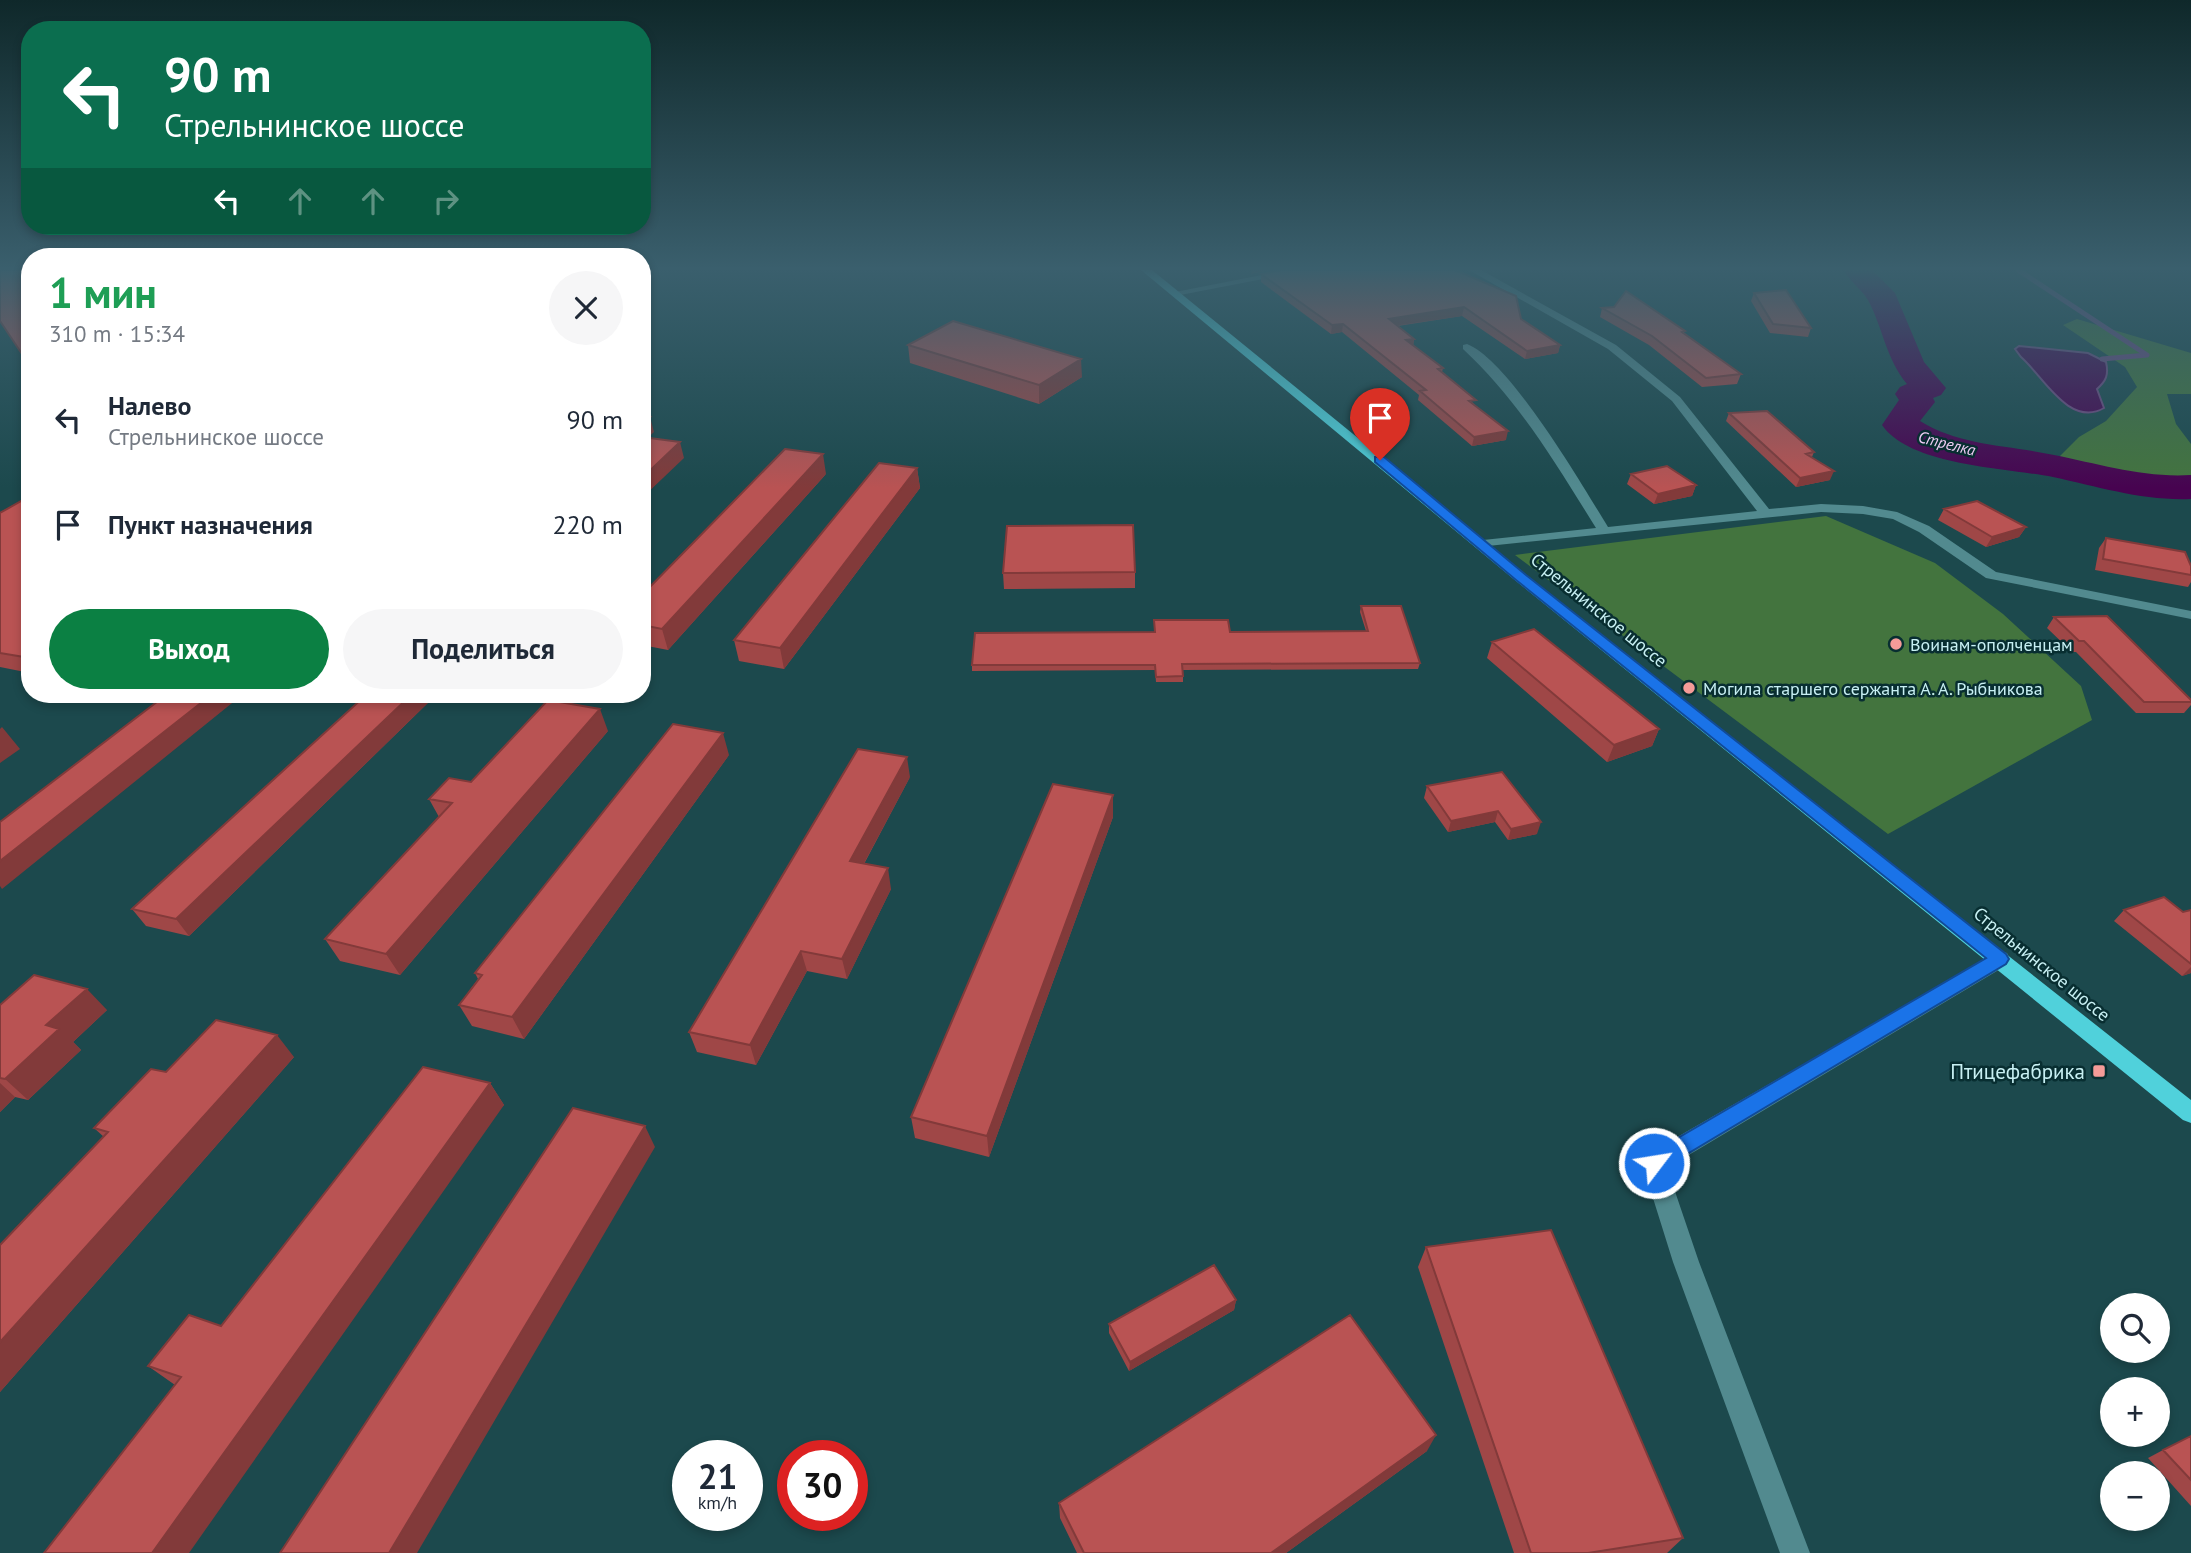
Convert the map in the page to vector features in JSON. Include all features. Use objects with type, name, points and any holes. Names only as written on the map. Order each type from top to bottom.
[{"type":"main road","name":"Стрельнинское шоссе","points":[[1236,342],[1521,578],[2191,1113]]},
{"type":"street","points":[[1604,342],[1676,399],[1766,514]]},
{"type":"street","points":[[1467,347],[1485,362],[1533,417],[1605,532]]},
{"type":"street","points":[[1483,544],[1821,508],[1863,510],[1897,516],[1924,529],[1991,575],[2191,615]]},
{"type":"street","points":[[1795,1553],[1686,1262],[1654,1163],[2000,959]]},
{"type":"green space","points":[[2089,342],[2156,342],[2191,353],[2191,394],[2167,394],[2176,424],[2191,444],[2191,491],[2155,486],[2055,461],[2079,437],[2106,421],[2137,387],[2125,367]]},
{"type":"green space","points":[[1826,516],[1935,563],[2003,614],[2081,686],[2092,720],[1888,834],[1515,555]]},
{"type":"shaded area","points":[[2019,346],[2088,353],[2106,362],[2106,377],[2097,389],[2104,408],[2091,412],[2068,406],[2021,357],[2015,349]]},
{"type":"building","points":[[14,342],[21,342],[21,352]]},
{"type":"building","points":[[913,342],[1025,342],[1081,359],[1039,385],[908,345]]},
{"type":"building","points":[[1366,342],[1409,342],[1443,368],[1438,369],[1476,400],[1469,401],[1508,431],[1474,437],[1420,391],[1426,390]]},
{"type":"building","points":[[1515,342],[1556,342],[1560,345],[1527,351]]},
{"type":"building","points":[[1660,342],[1697,342],[1741,374],[1706,378]]},
{"type":"building","points":[[1767,411],[1814,452],[1806,454],[1834,471],[1800,478],[1729,413]]},
{"type":"building","points":[[651,438],[680,442],[651,469]]},
{"type":"building","points":[[785,449],[823,454],[662,629],[651,627],[651,586]]},
{"type":"building","points":[[879,463],[917,468],[780,648],[734,640]]},
{"type":"building","points":[[1667,466],[1696,485],[1658,494],[1631,474]]},
{"type":"building","points":[[21,501],[21,656],[0,653],[0,513]]},
{"type":"building","points":[[1977,501],[2026,527],[1992,537],[1944,509]]},
{"type":"building","points":[[1133,525],[1135,572],[1003,573],[1007,526]]},
{"type":"building","points":[[2106,538],[2185,552],[2191,566],[2191,575],[2103,559]]},
{"type":"building","points":[[1361,606],[1401,606],[1420,663],[1182,664],[1183,676],[1156,677],[1155,665],[972,665],[975,633],[1155,632],[1154,620],[1228,620],[1230,632],[1368,631]]},
{"type":"building","points":[[2107,616],[2191,702],[2144,702],[2084,641],[2079,641],[2054,617]]},
{"type":"building","points":[[1534,629],[1659,729],[1614,745],[1492,642]]},
{"type":"building","points":[[156,703],[201,703],[0,861],[0,822]]},
{"type":"building","points":[[357,703],[403,703],[176,919],[132,909]]},
{"type":"building","points":[[545,703],[565,703],[600,709],[386,954],[325,939],[452,803],[429,799],[449,778],[471,782]]},
{"type":"building","points":[[673,724],[723,733],[512,1017],[459,1005],[482,975],[475,973]]},
{"type":"building","points":[[858,749],[907,757],[850,861],[888,868],[842,959],[801,951],[750,1045],[689,1032]]},
{"type":"building","points":[[1502,772],[1541,822],[1511,829],[1498,811],[1451,821],[1427,786]]},
{"type":"building","points":[[1053,784],[1113,795],[987,1136],[911,1117]]},
{"type":"building","points":[[2164,897],[2183,912],[2191,910],[2191,964],[2124,910]]},
{"type":"building","points":[[34,975],[87,989],[46,1025],[59,1029],[5,1079],[0,1078],[0,1005]]},
{"type":"building","points":[[216,1020],[277,1035],[0,1342],[0,1245],[108,1132],[94,1128],[151,1069],[166,1072]]},
{"type":"building","points":[[423,1067],[490,1083],[152,1553],[44,1553],[181,1377],[148,1366],[189,1315],[221,1326]]},
{"type":"building","points":[[573,1108],[645,1126],[389,1553],[280,1553]]},
{"type":"building","points":[[1551,1230],[1683,1538],[1588,1553],[1531,1553],[1426,1247]]},
{"type":"building","points":[[1214,1265],[1236,1300],[1130,1362],[1109,1324]]},
{"type":"building","points":[[1350,1315],[1436,1435],[1271,1553],[1084,1553],[1059,1503]]},
{"type":"building","points":[[2191,1436],[2191,1480],[2163,1450]]},
{"type":"waterway","name":"Стрелка","points":[[1900,342],[1909,365],[1929,388],[1912,394],[1918,402],[1905,414],[1900,425],[1917,435],[1954,449],[2054,466],[2139,485],[2191,487]]},
{"type":"waterway","points":[[2102,359],[2147,355],[2128,342]]},
{"type":"place","name":"Воинам-ополченцам","points":[[1896,644]]},
{"type":"place","name":"Могила старшего сержанта А. А. Рыбникова","points":[[1689,688]]},
{"type":"place","name":"Птицефабрика","points":[[2099,1071]]},
{"type":"route","points":[[1380,460],[1521,578],[2000,959],[1654,1163]]}]
